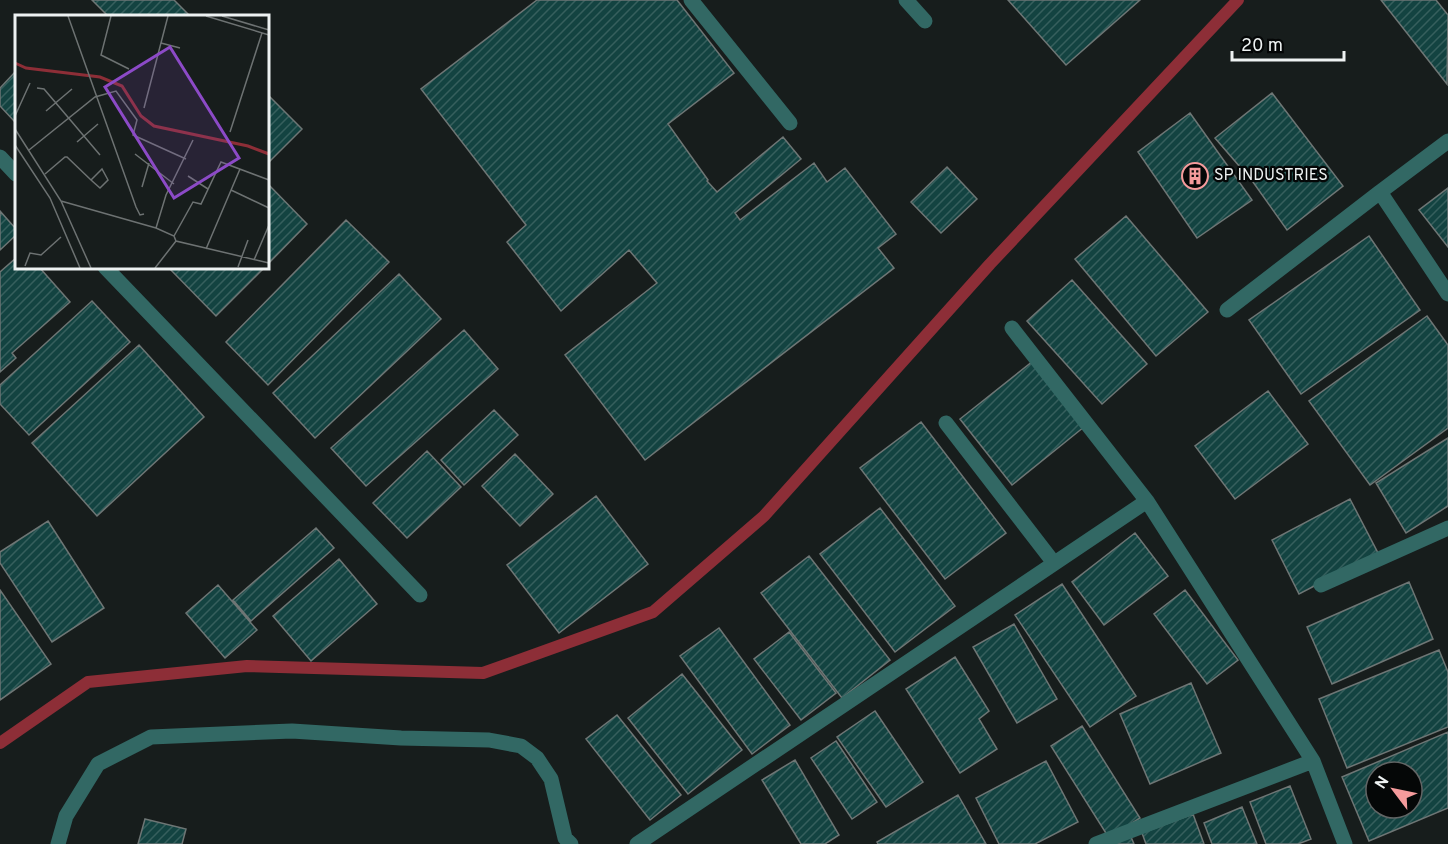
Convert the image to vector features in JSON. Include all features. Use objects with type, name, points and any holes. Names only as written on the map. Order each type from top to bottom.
[{"type":"street","points":[[691,0],[790,123]]},
{"type":"street","points":[[906,0],[925,21]]},
{"type":"street","points":[[1227,310],[1448,141]]},
{"type":"street","points":[[0,157],[15,173]]},
{"type":"street","points":[[1380,192],[1448,294]]},
{"type":"street","points":[[106,268],[420,595]]},
{"type":"street","points":[[1012,328],[1147,501],[1313,761],[1345,844]]},
{"type":"street","points":[[946,423],[1054,563]]},
{"type":"street","points":[[637,844],[1147,501]]},
{"type":"street","points":[[1321,585],[1448,528]]},
{"type":"street","points":[[58,844],[66,816],[99,764],[151,737],[292,731],[401,738],[489,740],[521,746],[537,758],[551,779],[565,838],[571,844]]},
{"type":"street","points":[[1096,844],[1313,761]]},
{"type":"building","points":[[92,0],[174,0],[189,15],[107,15]]},
{"type":"building","points":[[537,0],[677,0],[734,73],[668,124],[707,181],[717,192],[783,137],[801,159],[735,213],[740,220],[814,163],[827,182],[845,168],[896,234],[878,248],[894,268],[645,460],[565,355],[657,283],[629,250],[561,311],[507,242],[526,225],[421,89]]},
{"type":"building","points":[[1008,0],[1140,0],[1066,65]]},
{"type":"building","points":[[1381,0],[1436,0],[1448,15],[1447,84]]},
{"type":"building","points":[[15,72],[15,122],[0,106],[0,88]]},
{"type":"building","points":[[1272,93],[1343,186],[1287,230],[1253,182],[1215,138]]},
{"type":"building","points":[[268,95],[302,129],[268,163]]},
{"type":"building","name":"SP INDUSTRIES","points":[[1190,113],[1252,200],[1197,238],[1138,152]]},
{"type":"building","points":[[947,167],[977,199],[941,233],[911,202]]},
{"type":"building","points":[[268,184],[307,224],[268,264]]},
{"type":"building","points":[[1448,188],[1448,247],[1419,210]]},
{"type":"building","points":[[0,211],[15,228],[15,236],[0,250]]},
{"type":"building","points":[[1126,216],[1208,312],[1156,356],[1075,259]]},
{"type":"building","points":[[346,220],[389,262],[268,385],[226,342]]},
{"type":"building","points":[[1369,236],[1420,310],[1301,394],[1249,320]]},
{"type":"building","points":[[15,259],[15,268],[40,268],[70,302],[12,353],[16,358],[0,372],[0,272]]},
{"type":"building","points":[[169,268],[264,268],[216,316]]},
{"type":"building","points":[[399,274],[441,319],[315,438],[273,393]]},
{"type":"building","points":[[1072,280],[1147,364],[1102,404],[1027,321]]},
{"type":"building","points":[[92,301],[130,342],[29,435],[0,404],[0,385]]},
{"type":"building","points":[[1427,316],[1448,345],[1448,428],[1370,485],[1309,401]]},
{"type":"building","points":[[464,330],[498,369],[366,486],[331,448]]},
{"type":"building","points":[[139,345],[204,417],[97,516],[32,443]]},
{"type":"building","points":[[1033,361],[1084,427],[1012,485],[960,419]]},
{"type":"building","points":[[1268,391],[1308,444],[1235,499],[1195,446]]},
{"type":"building","points":[[494,410],[518,435],[464,485],[441,460]]},
{"type":"building","points":[[921,422],[1006,533],[945,579],[860,468]]},
{"type":"building","points":[[1448,438],[1448,506],[1406,533],[1376,483]]},
{"type":"building","points":[[427,451],[461,487],[407,538],[373,503]]},
{"type":"building","points":[[515,454],[553,494],[520,526],[482,486]]},
{"type":"building","points":[[596,496],[648,564],[559,633],[507,565]]},
{"type":"building","points":[[1350,499],[1378,553],[1299,594],[1272,540]]},
{"type":"building","points":[[880,508],[955,606],[895,652],[820,554]]},
{"type":"building","points":[[48,521],[104,608],[52,642],[0,563],[0,552]]},
{"type":"building","points":[[316,528],[334,548],[251,621],[233,600]]},
{"type":"building","points":[[1135,533],[1168,576],[1104,625],[1072,582]]},
{"type":"building","points":[[809,556],[890,660],[842,698],[761,593]]},
{"type":"building","points":[[339,559],[377,604],[311,661],[273,616]]},
{"type":"building","points":[[1409,582],[1433,639],[1332,684],[1307,627]]},
{"type":"building","points":[[1062,584],[1136,696],[1090,727],[1015,615]]},
{"type":"building","points":[[218,585],[257,630],[225,658],[186,613]]},
{"type":"building","points":[[0,590],[51,664],[0,700]]},
{"type":"building","points":[[1185,590],[1238,660],[1207,684],[1154,614]]},
{"type":"building","points":[[1014,624],[1057,699],[1017,723],[973,647]]},
{"type":"building","points":[[719,628],[790,725],[752,754],[680,656]]},
{"type":"building","points":[[789,632],[836,693],[801,720],[754,659]]},
{"type":"building","points":[[1439,650],[1448,672],[1448,727],[1347,768],[1319,699]]},
{"type":"building","points":[[955,657],[989,711],[979,719],[997,749],[960,773],[906,689]]},
{"type":"building","points":[[682,674],[742,750],[688,794],[628,718]]},
{"type":"building","points":[[1191,683],[1221,753],[1150,784],[1120,714]]},
{"type":"building","points":[[875,711],[923,782],[886,807],[837,737]]},
{"type":"building","points":[[617,715],[681,795],[650,820],[586,739]]},
{"type":"building","points":[[1082,726],[1140,818],[1109,838],[1051,746]]},
{"type":"building","points":[[1448,732],[1448,808],[1424,818],[1424,760],[1382,760]]},
{"type":"building","points":[[836,741],[877,802],[852,819],[811,758]]},
{"type":"building","points":[[795,760],[839,835],[825,844],[801,844],[762,780]]},
{"type":"building","points":[[1046,761],[1078,822],[1035,844],[999,844],[976,798]]},
{"type":"building","points":[[1364,768],[1364,820],[1419,820],[1369,841],[1342,777]]},
{"type":"building","points":[[1290,786],[1311,839],[1298,844],[1266,844],[1250,802]]},
{"type":"building","points":[[958,795],[986,844],[878,844],[877,842]]},
{"type":"building","points":[[1242,807],[1257,844],[1212,844],[1204,823]]},
{"type":"building","points":[[1193,814],[1204,844],[1146,844],[1142,833]]},
{"type":"building","points":[[145,819],[186,829],[182,844],[138,844]]},
{"type":"building","points":[[1131,837],[1134,844],[1112,844]]},
{"type":"waterway","points":[[0,743],[88,682],[247,666],[483,673],[653,612],[764,516],[990,264],[1238,0]]},
{"type":"place","name":"SP INDUSTRIES","points":[[1195,176]]}]
